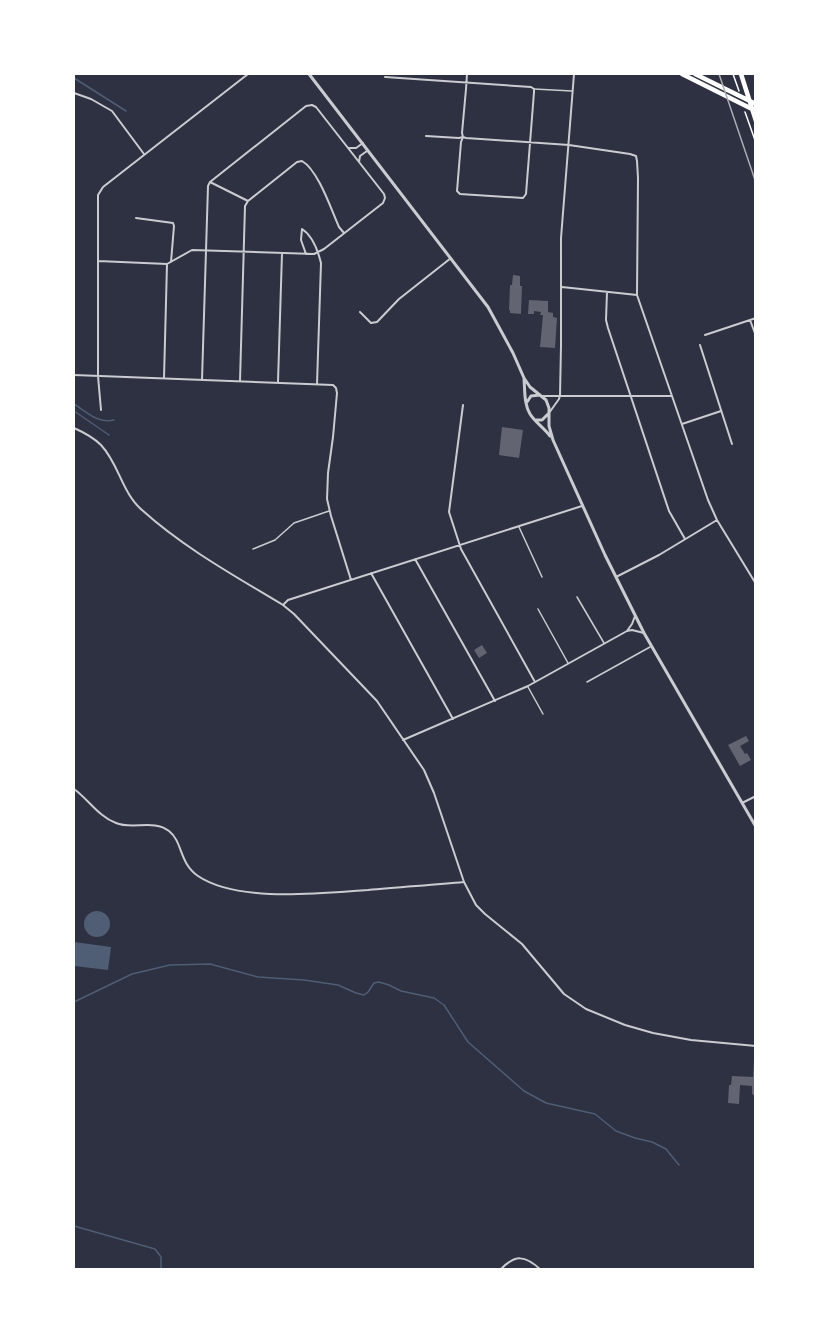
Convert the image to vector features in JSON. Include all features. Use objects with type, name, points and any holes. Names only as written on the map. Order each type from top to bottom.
[{"type":"highway","points":[[682,74],[756,111]]},
{"type":"highway","points":[[741,74],[756,121]]},
{"type":"highway","points":[[697,75],[756,104]]},
{"type":"street","points":[[101,410],[98,376],[99,191],[248,74]]},
{"type":"street","points":[[385,77],[467,82],[531,87],[534,89],[526,194],[521,199],[458,194],[456,189],[463,137],[462,133],[467,82],[467,74]]},
{"type":"street","points":[[536,420],[542,420],[560,399],[561,238],[574,74]]},
{"type":"street","points":[[310,75],[488,307],[524,378],[548,404],[549,426],[553,440],[615,577],[651,646],[756,827]]},
{"type":"street","points":[[74,93],[92,99],[112,111],[144,154]]},
{"type":"street","points":[[98,261],[167,264],[192,250],[205,251],[306,254],[318,252],[383,202],[385,198],[316,107],[306,106],[210,182],[208,186],[205,251],[202,380]]},
{"type":"street","points":[[426,136],[569,145],[630,153],[637,159],[639,232],[636,244],[637,295],[708,500],[717,520],[754,578],[756,585]]},
{"type":"street","points":[[348,148],[354,149],[363,143]]},
{"type":"street","points":[[359,162],[360,156],[368,150]]},
{"type":"street","points":[[240,381],[244,206],[297,162],[304,162],[316,176],[344,233]]},
{"type":"street","points":[[210,182],[248,201]]},
{"type":"street","points":[[136,218],[172,223],[174,226],[171,262]]},
{"type":"street","points":[[306,254],[301,240],[302,229],[310,236],[321,263],[317,384]]},
{"type":"street","points":[[278,382],[282,253]]},
{"type":"street","points":[[360,312],[371,322],[377,322],[399,299],[451,258]]},
{"type":"street","points":[[164,378],[167,264]]},
{"type":"street","points":[[561,287],[637,295]]},
{"type":"street","points":[[607,292],[607,325],[669,511],[685,539]]},
{"type":"street","points":[[705,334],[756,318]]},
{"type":"street","points":[[750,320],[756,336]]},
{"type":"street","points":[[700,345],[732,444]]},
{"type":"street","points":[[74,375],[331,384],[337,393],[327,491],[330,511],[351,580]]},
{"type":"street","points":[[524,378],[526,403],[530,414],[553,440]]},
{"type":"street","points":[[526,403],[531,396],[672,396]]},
{"type":"street","points":[[463,405],[449,512],[460,545],[535,682]]},
{"type":"street","points":[[682,424],[721,411]]},
{"type":"street","points":[[74,428],[102,445],[130,498],[142,510],[191,547],[283,605],[377,701],[431,784],[464,882],[476,905],[522,944],[564,994],[580,1006],[625,1025],[653,1033],[691,1040],[756,1046]]},
{"type":"street","points":[[283,605],[288,600],[582,506]]},
{"type":"street","points":[[615,577],[659,555],[717,520]]},
{"type":"street","points":[[415,560],[495,701]]},
{"type":"street","points":[[371,573],[453,719]]},
{"type":"street","points":[[627,631],[635,616]]},
{"type":"street","points":[[403,740],[528,686],[627,631],[644,633]]},
{"type":"street","points":[[74,789],[112,822],[120,825],[153,825],[168,830],[178,844],[190,871],[227,888],[273,894],[295,894],[464,882]]},
{"type":"street","points":[[742,804],[756,796]]},
{"type":"street","points":[[500,1269],[512,1260],[522,1258],[532,1261],[541,1269]]},
{"type":"lane","points":[[534,89],[573,91]]},
{"type":"lane","points":[[253,549],[275,540],[294,523],[330,511]]},
{"type":"lane","points":[[518,526],[542,577]]},
{"type":"lane","points":[[578,597],[604,644]]},
{"type":"lane","points":[[538,609],[569,664]]},
{"type":"lane","points":[[587,682],[651,646]]},
{"type":"lane","points":[[528,686],[543,714]]},
{"type":"water","points":[[97,911],[106,915],[110,924],[106,933],[97,937],[88,933],[84,924],[88,915]]},
{"type":"water","points":[[74,942],[111,947],[108,970],[74,966]]},
{"type":"building","points":[[513,275],[520,276],[521,314],[510,313],[509,310],[510,285],[512,285]]},
{"type":"building","points":[[529,300],[548,301],[548,312],[553,313],[553,317],[557,318],[555,348],[540,347],[543,315],[540,315],[541,312],[534,311],[534,314],[528,314]]},
{"type":"building","points":[[502,427],[523,430],[519,458],[499,455]]},
{"type":"building","points":[[482,645],[487,653],[479,658],[474,650]]},
{"type":"building","points":[[746,736],[749,741],[740,746],[751,760],[740,766],[728,745]]},
{"type":"building","points":[[754,1060],[756,1060],[756,1097],[752,1094],[752,1086],[740,1085],[739,1104],[728,1103],[732,1076],[753,1077]]},
{"type":"waterway","points":[[74,78],[126,111]]},
{"type":"waterway","points":[[74,404],[98,419],[114,420]]},
{"type":"waterway","points":[[74,411],[109,435]]},
{"type":"waterway","points":[[74,1002],[132,974],[170,965],[210,964],[258,977],[338,985],[364,995],[374,983],[379,982],[401,991],[434,998],[444,1005],[468,1042],[524,1091],[546,1103],[595,1114],[616,1131],[652,1142],[666,1149],[679,1165]]},
{"type":"waterway","points":[[74,1226],[155,1249],[161,1257],[161,1270]]},
{"type":"railway","points":[[719,74],[756,183]]}]
